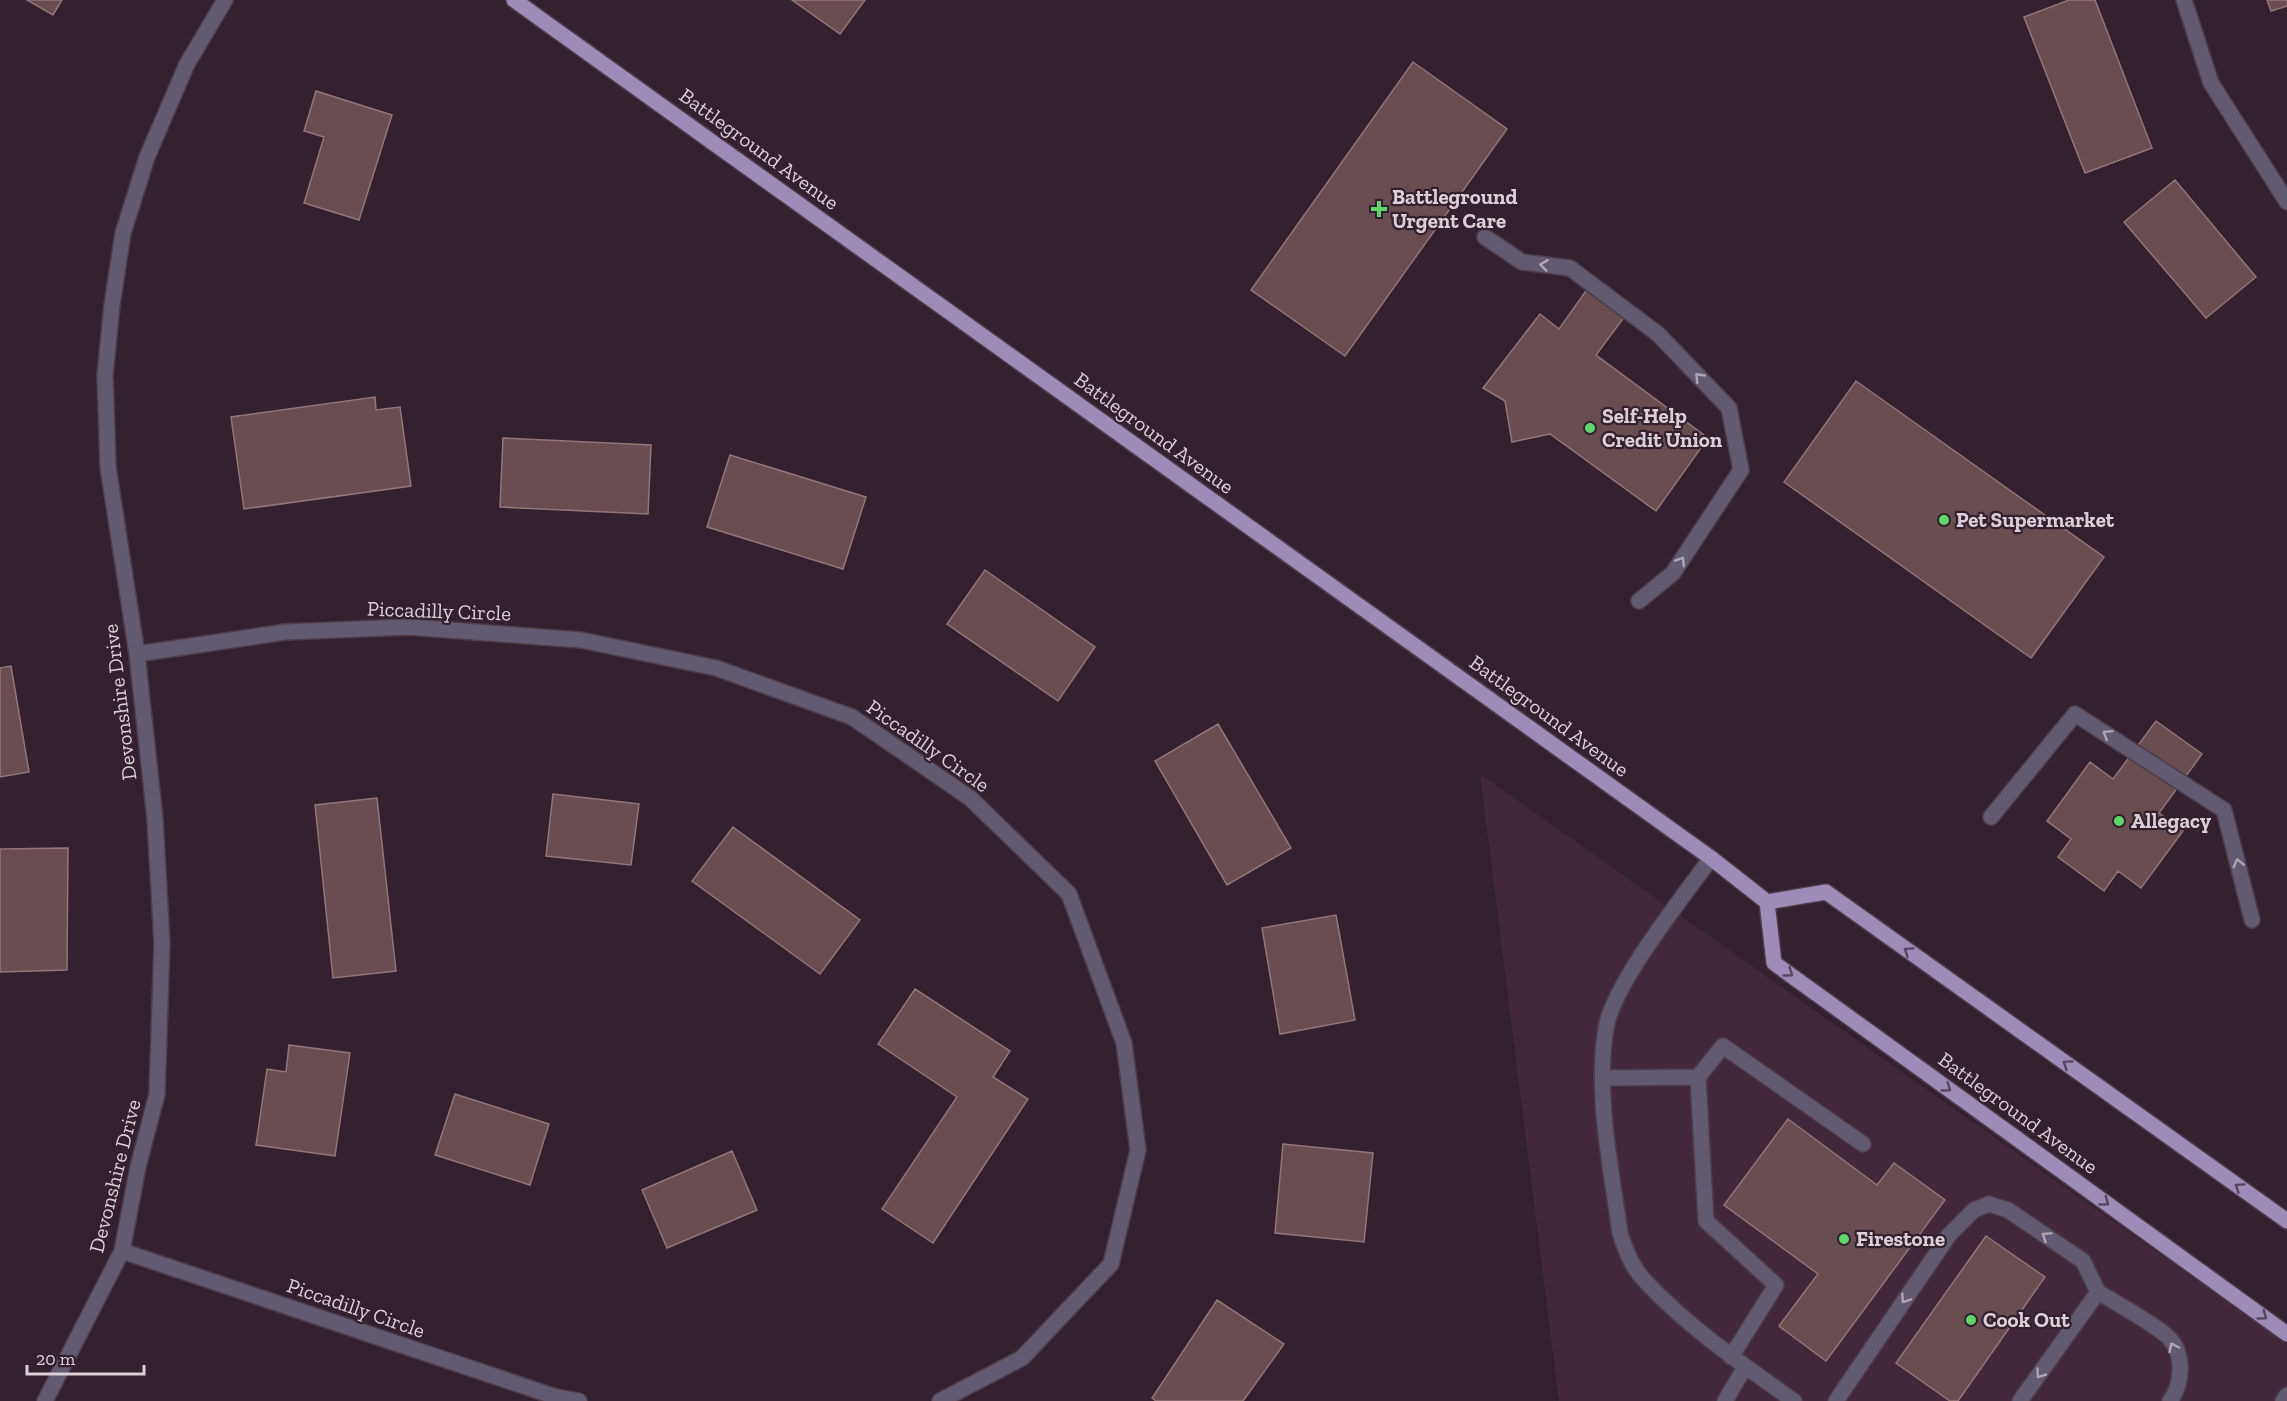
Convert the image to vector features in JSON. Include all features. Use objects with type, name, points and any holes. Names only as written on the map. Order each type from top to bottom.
[{"type":"main road","name":"Battleground Avenue","points":[[514,0],[1711,858],[1767,902],[1774,963],[2287,1334]]},
{"type":"main road","points":[[1767,902],[1826,892],[2287,1221]]},
{"type":"street","name":"Devonshire Drive","points":[[45,1401],[122,1251],[138,1167],[157,1094],[162,943],[155,819],[137,654],[108,467],[105,375],[112,304],[123,233],[147,157],[187,64],[225,0]]},
{"type":"street","points":[[2184,0],[2211,83],[2287,202]]},
{"type":"street","points":[[1485,237],[1522,262],[1570,268],[1658,334],[1729,408],[1741,470],[1673,573],[1639,601]]},
{"type":"street","name":"Piccadilly Circle","points":[[137,654],[285,632],[408,627],[581,640],[716,668],[852,717],[970,798],[1069,894],[1124,1042],[1138,1150],[1111,1264],[1022,1358],[940,1401]]},
{"type":"street","points":[[1991,817],[2075,714],[2224,810],[2252,920]]},
{"type":"street","points":[[1711,858],[1643,954],[1617,997],[1606,1027],[1603,1077],[1620,1233],[1628,1257],[1645,1281],[1731,1357],[1794,1401]]},
{"type":"street","points":[[1731,1357],[1776,1285],[1706,1221],[1698,1077],[1723,1046],[1863,1144]]},
{"type":"street","points":[[1603,1077],[1698,1077]]},
{"type":"street","points":[[1836,1401],[1948,1235],[1974,1210],[1989,1204],[2008,1210],[2083,1261],[2098,1292],[2171,1340],[2180,1363],[2179,1388],[2170,1401]]},
{"type":"street","name":"Piccadilly Circle","points":[[122,1251],[556,1397],[579,1401]]},
{"type":"street","points":[[2020,1401],[2098,1292]]},
{"type":"street","points":[[1725,1401],[1745,1367]]},
{"type":"street","points":[[2283,1401],[2287,1395]]},
{"type":"shaded area","points":[[1480,774],[2287,1344],[2287,1401],[1559,1401]]},
{"type":"building","points":[[27,0],[62,0],[53,15]]},
{"type":"building","points":[[792,0],[865,0],[840,34]]},
{"type":"building","points":[[2069,0],[2095,0],[2152,148],[2085,173],[2024,17]]},
{"type":"building","points":[[2267,0],[2287,0],[2287,6],[2271,11]]},
{"type":"building","name":"Battleground Urgent Care","points":[[1413,62],[1507,129],[1345,356],[1251,290]]},
{"type":"building","points":[[316,91],[392,115],[359,220],[304,203],[324,137],[304,131]]},
{"type":"building","points":[[2175,180],[2256,277],[2206,318],[2124,222]]},
{"type":"building","points":[[1588,288],[1625,316],[1596,355],[1708,438],[1656,511],[1550,434],[1512,442],[1505,401],[1483,388],[1540,314],[1559,329]]},
{"type":"building","name":"Pet Supermarket","points":[[1856,381],[2104,557],[2031,658],[1784,482]]},
{"type":"building","points":[[375,397],[376,410],[400,407],[411,486],[244,509],[231,417]]},
{"type":"building","points":[[503,438],[651,445],[648,514],[500,507]]},
{"type":"building","points":[[730,455],[866,497],[843,569],[707,527]]},
{"type":"building","points":[[985,570],[1095,647],[1058,701],[947,624]]},
{"type":"building","points":[[11,666],[29,772],[0,777],[0,668]]},
{"type":"building","points":[[2156,721],[2202,754],[2159,813],[2183,831],[2141,888],[2118,871],[2104,891],[2058,857],[2071,839],[2047,821],[2090,762],[2113,779]]},
{"type":"building","points":[[1218,724],[1291,848],[1227,885],[1155,761]]},
{"type":"building","points":[[553,794],[639,804],[631,865],[546,856]]},
{"type":"building","points":[[377,798],[396,971],[333,978],[315,805]]},
{"type":"building","points":[[733,827],[860,920],[820,974],[692,881]]},
{"type":"building","points":[[68,848],[67,970],[0,972],[0,849]]},
{"type":"building","points":[[1336,915],[1355,1020],[1280,1034],[1262,928]]},
{"type":"building","points":[[915,989],[1010,1051],[993,1077],[1028,1099],[933,1243],[882,1209],[957,1097],[878,1044]]},
{"type":"building","points":[[289,1045],[350,1053],[335,1156],[256,1145],[267,1069],[286,1072]]},
{"type":"building","points":[[455,1094],[549,1124],[530,1185],[435,1155]]},
{"type":"building","name":"Firestone","points":[[1788,1119],[1877,1185],[1894,1163],[1945,1200],[1826,1361],[1779,1326],[1818,1274],[1724,1205]]},
{"type":"building","points":[[1283,1144],[1373,1153],[1364,1242],[1275,1233]]},
{"type":"building","points":[[732,1151],[757,1210],[667,1248],[642,1190]]},
{"type":"building","name":"Cook Out","points":[[1986,1236],[2045,1277],[1958,1401],[1950,1401],[1896,1363]]},
{"type":"building","points":[[1217,1300],[1284,1344],[1243,1401],[1156,1401],[1152,1398]]},
{"type":"place","name":"Battleground Urgent Care","points":[[1379,209]]},
{"type":"place","name":"Self-Help Credit Union","points":[[1590,428]]},
{"type":"place","name":"Pet Supermarket","points":[[1944,520]]},
{"type":"place","name":"Allegacy","points":[[2119,821]]},
{"type":"place","name":"Firestone","points":[[1844,1239]]},
{"type":"place","name":"Cook Out","points":[[1971,1320]]}]
